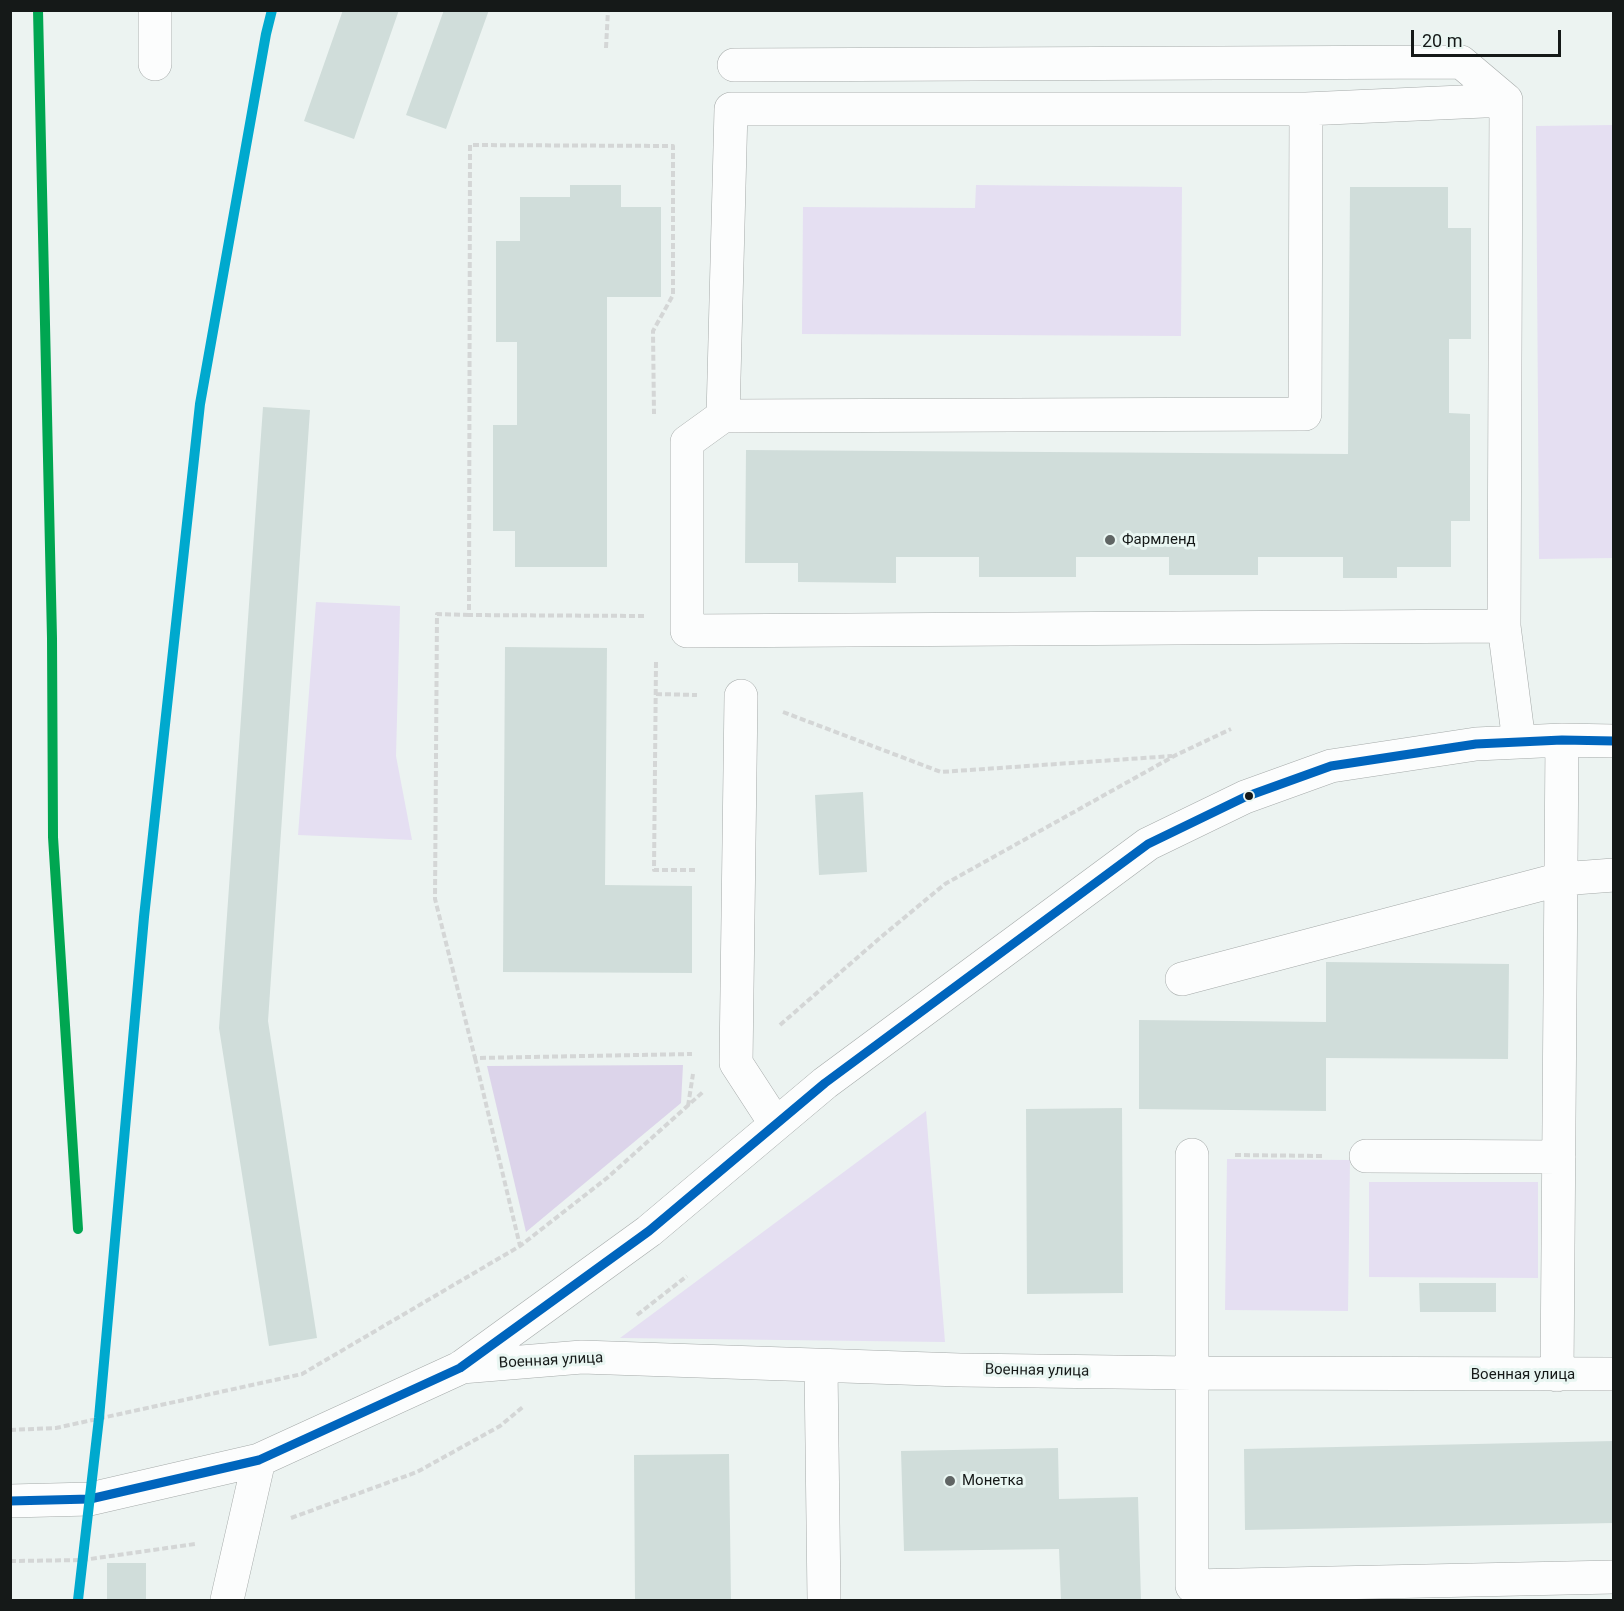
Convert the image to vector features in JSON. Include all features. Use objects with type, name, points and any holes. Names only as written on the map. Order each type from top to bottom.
[{"type":"street","points":[[155,10],[155,64]]},
{"type":"street","points":[[735,64],[1461,62],[1506,100]]},
{"type":"street","points":[[723,416],[731,109],[1306,109],[1506,100]]},
{"type":"street","points":[[1506,100],[1504,626],[1519,742]]},
{"type":"street","points":[[1306,109],[1305,414],[723,416],[687,442],[687,631],[1504,626]]},
{"type":"street","points":[[741,696],[736,1064],[775,1123]]},
{"type":"street","points":[[1557,1375],[1562,740]]},
{"type":"street","points":[[10,1502],[90,1499],[259,1460],[460,1368],[649,1231],[825,1083],[1148,844],[1245,797],[1331,766],[1476,744],[1562,740],[1614,741]]},
{"type":"street","points":[[1182,979],[1561,879],[1614,876]]},
{"type":"street","points":[[1192,1155],[1192,1593],[1614,1577]]},
{"type":"street","points":[[1366,1156],[1558,1157]]},
{"type":"street","name":"Военная улица","points":[[460,1368],[582,1357],[821,1366],[1192,1373],[1614,1374]]},
{"type":"street","points":[[821,1366],[824,1600]]},
{"type":"street","points":[[227,1600],[259,1460]]},
{"type":"path","points":[[606,48],[608,10]]},
{"type":"path","points":[[470,615],[470,145],[673,146],[673,295],[653,331],[654,426]]},
{"type":"path","points":[[520,1246],[435,899],[437,614],[656,616]]},
{"type":"path","points":[[656,661],[654,870],[705,870]]},
{"type":"path","points":[[656,694],[741,696],[941,772],[1176,755]]},
{"type":"path","points":[[10,1430],[56,1428],[302,1374],[520,1246],[607,1178],[872,944],[945,884],[1176,755],[1231,729]]},
{"type":"path","points":[[475,1058],[696,1053],[688,1106]]},
{"type":"path","points":[[1192,1155],[1366,1156]]},
{"type":"path","points":[[582,1357],[687,1276]]},
{"type":"path","points":[[10,1562],[83,1560],[240,1537],[417,1472],[500,1426],[528,1403]]},
{"type":"shaded area","points":[[1613,125],[1613,558],[1539,559],[1536,126]]},
{"type":"shaded area","points":[[976,185],[1182,187],[1181,336],[802,334],[803,207],[975,208]]},
{"type":"shaded area","points":[[316,602],[400,606],[396,756],[412,840],[298,835]]},
{"type":"shaded area","points":[[683,1065],[681,1103],[526,1232],[487,1066]]},
{"type":"shaded area","points":[[926,1111],[945,1342],[620,1338]]},
{"type":"shaded area","points":[[1227,1159],[1350,1160],[1348,1311],[1225,1310]]},
{"type":"shaded area","points":[[1369,1182],[1538,1182],[1538,1278],[1369,1277]]},
{"type":"building","points":[[343,10],[399,10],[354,139],[304,121]]},
{"type":"building","points":[[444,10],[489,10],[446,129],[406,115]]},
{"type":"building","points":[[570,185],[621,185],[621,207],[661,207],[661,297],[607,297],[607,567],[515,567],[515,531],[493,531],[493,425],[517,425],[517,342],[496,342],[496,241],[520,241],[520,197],[570,197]]},
{"type":"building","points":[[1350,187],[1448,187],[1448,228],[1471,228],[1471,339],[1449,339],[1449,413],[1470,414],[1470,521],[1451,521],[1451,567],[1397,567],[1397,578],[1343,578],[1343,557],[1258,557],[1258,575],[1169,575],[1169,557],[1076,557],[1076,577],[979,577],[979,557],[896,557],[896,583],[798,582],[798,563],[745,563],[746,450],[1348,454]]},
{"type":"building","points":[[263,407],[310,410],[268,1021],[317,1338],[269,1346],[219,1028]]},
{"type":"building","points":[[505,647],[607,648],[605,885],[692,886],[692,973],[503,972]]},
{"type":"building","points":[[863,792],[867,872],[819,875],[815,795]]},
{"type":"building","points":[[1326,962],[1509,964],[1508,1059],[1326,1058],[1326,1111],[1139,1109],[1139,1020],[1326,1022]]},
{"type":"building","points":[[1122,1108],[1123,1293],[1027,1294],[1026,1109]]},
{"type":"building","points":[[1419,1283],[1496,1283],[1496,1312],[1420,1312]]},
{"type":"building","points":[[1614,1441],[1614,1523],[1245,1530],[1244,1449]]},
{"type":"building","points":[[1058,1448],[1059,1499],[1138,1497],[1141,1600],[1061,1600],[1059,1549],[904,1551],[901,1451]]},
{"type":"building","points":[[729,1454],[731,1600],[635,1600],[634,1455]]},
{"type":"building","points":[[107,1563],[146,1563],[146,1600],[107,1600]]},
{"type":"transit line","points":[[38,10],[52,638],[53,837],[78,1229]]},
{"type":"transit line","points":[[78,1600],[99,1418],[144,917],[200,404],[272,10]]},
{"type":"transit line","points":[[10,1501],[90,1499],[259,1460],[460,1368],[649,1231],[825,1083],[1148,844],[1245,797],[1331,766],[1476,744],[1562,740],[1614,741]]},
{"type":"place","name":"Фармленд","points":[[1110,540]]},
{"type":"place","name":"Монетка","points":[[950,1481]]}]
